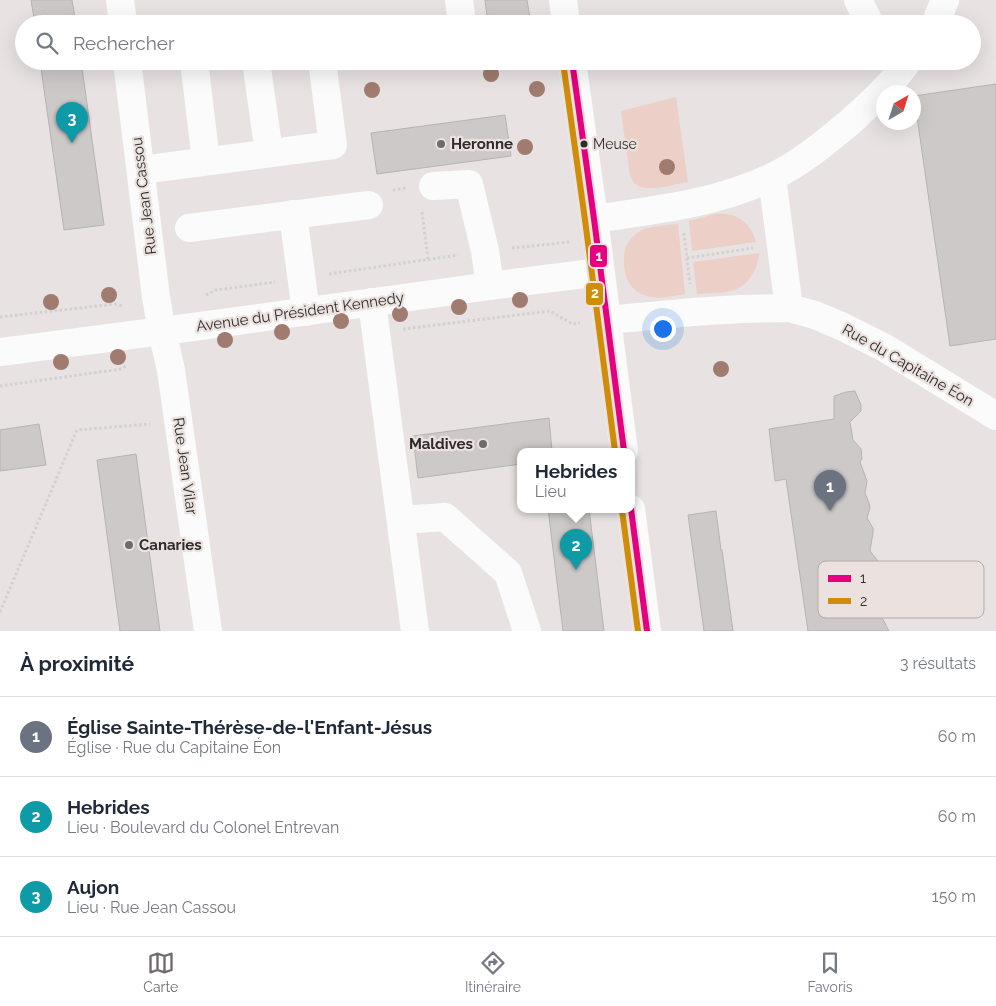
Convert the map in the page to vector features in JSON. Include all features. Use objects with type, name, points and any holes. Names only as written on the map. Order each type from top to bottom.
[{"type":"street","points":[[120,0],[122,15]]},
{"type":"street","points":[[459,0],[461,15]]},
{"type":"street","points":[[563,0],[565,15]]},
{"type":"street","points":[[858,0],[866,15]]},
{"type":"street","points":[[939,15],[945,0]]},
{"type":"street","name":"Rue Jean Cassou","points":[[128,70],[156,298],[164,340]]},
{"type":"street","points":[[195,70],[206,161]]},
{"type":"street","points":[[257,70],[269,153]]},
{"type":"street","points":[[140,170],[333,145],[323,70]]},
{"type":"street","points":[[573,70],[624,448]]},
{"type":"street","points":[[594,218],[682,205],[728,194],[772,177],[807,156],[870,104],[896,70]]},
{"type":"street","points":[[772,177],[789,308]]},
{"type":"street","points":[[421,193],[469,184],[485,251],[490,286]]},
{"type":"street","points":[[189,228],[369,205]]},
{"type":"street","points":[[294,214],[306,312]]},
{"type":"street","name":"Avenue du Président Kennedy","points":[[0,352],[164,340],[306,312],[600,272]]},
{"type":"street","points":[[372,302],[416,631]]},
{"type":"street","name":"Rue du Capitaine Éon","points":[[607,320],[693,312],[789,308],[815,315],[876,344],[996,416]]},
{"type":"street","name":"Rue Jean Vilar","points":[[164,340],[171,370],[208,631]]},
{"type":"street","points":[[632,513],[647,631]]},
{"type":"street","points":[[401,520],[445,517],[508,573],[527,631]]},
{"type":"path","points":[[369,205],[376,192],[421,193],[428,259]]},
{"type":"path","points":[[682,205],[693,312]]},
{"type":"path","points":[[687,258],[781,244]]},
{"type":"path","points":[[376,333],[550,311],[573,324],[607,320]]},
{"type":"path","points":[[0,386],[122,369],[164,340]]},
{"type":"path","points":[[0,612],[77,430],[178,421]]},
{"type":"shaded area","points":[[676,97],[688,182],[655,188],[637,185],[630,176],[621,111]]},
{"type":"shaded area","points":[[715,214],[736,216],[741,219],[750,228],[756,242],[692,251],[689,221]]},
{"type":"shaded area","points":[[678,224],[685,294],[656,298],[641,294],[631,286],[624,269],[626,247],[633,236],[641,231],[656,226]]},
{"type":"shaded area","points":[[759,253],[753,274],[742,286],[727,292],[697,294],[693,262]]},
{"type":"building","points":[[31,0],[72,0],[74,15],[34,15]]},
{"type":"building","points":[[485,0],[527,0],[530,15],[487,15]]},
{"type":"building","points":[[41,70],[82,70],[104,225],[64,230]]},
{"type":"building","points":[[996,84],[996,339],[950,346],[919,130],[921,130],[921,95]]},
{"type":"building","name":"Heronne","points":[[505,115],[511,156],[377,174],[371,133]]},
{"type":"building","points":[[855,391],[861,405],[861,411],[850,422],[853,440],[861,449],[862,459],[860,462],[867,481],[865,493],[870,508],[867,518],[873,528],[870,551],[878,561],[818,561],[818,618],[882,618],[889,631],[808,631],[786,479],[775,481],[769,429],[834,419],[834,396]]},
{"type":"building","name":"Maldives","points":[[549,418],[552,448],[517,448],[517,465],[418,478],[413,436]]},
{"type":"building","points":[[39,424],[46,465],[0,471],[0,430]]},
{"type":"building","name":"Canaries","points":[[136,454],[160,631],[120,631],[97,460]]},
{"type":"building","points":[[716,511],[733,631],[704,631],[688,515]]},
{"type":"building","points":[[548,513],[589,513],[604,631],[563,631]]},
{"type":"transit line","name":"2","points":[[564,70],[615,448]]},
{"type":"transit line","name":"1","points":[[573,70],[624,448]]},
{"type":"transit line","name":"2","points":[[622,513],[638,631]]},
{"type":"transit line","name":"1","points":[[632,513],[647,631]]},
{"type":"place","name":"Aujon","points":[[72,143]]},
{"type":"place","name":"Heronne","points":[[441,144]]},
{"type":"place","name":"Meuse","points":[[584,144]]},
{"type":"place","name":"Maldives","points":[[483,444]]},
{"type":"place","name":"Église Sainte-Thérèse-de-l'Enfant-Jésus","points":[[830,511]]},
{"type":"place","name":"Canaries","points":[[129,545]]},
{"type":"place","name":"Hebrides","points":[[576,570]]}]
